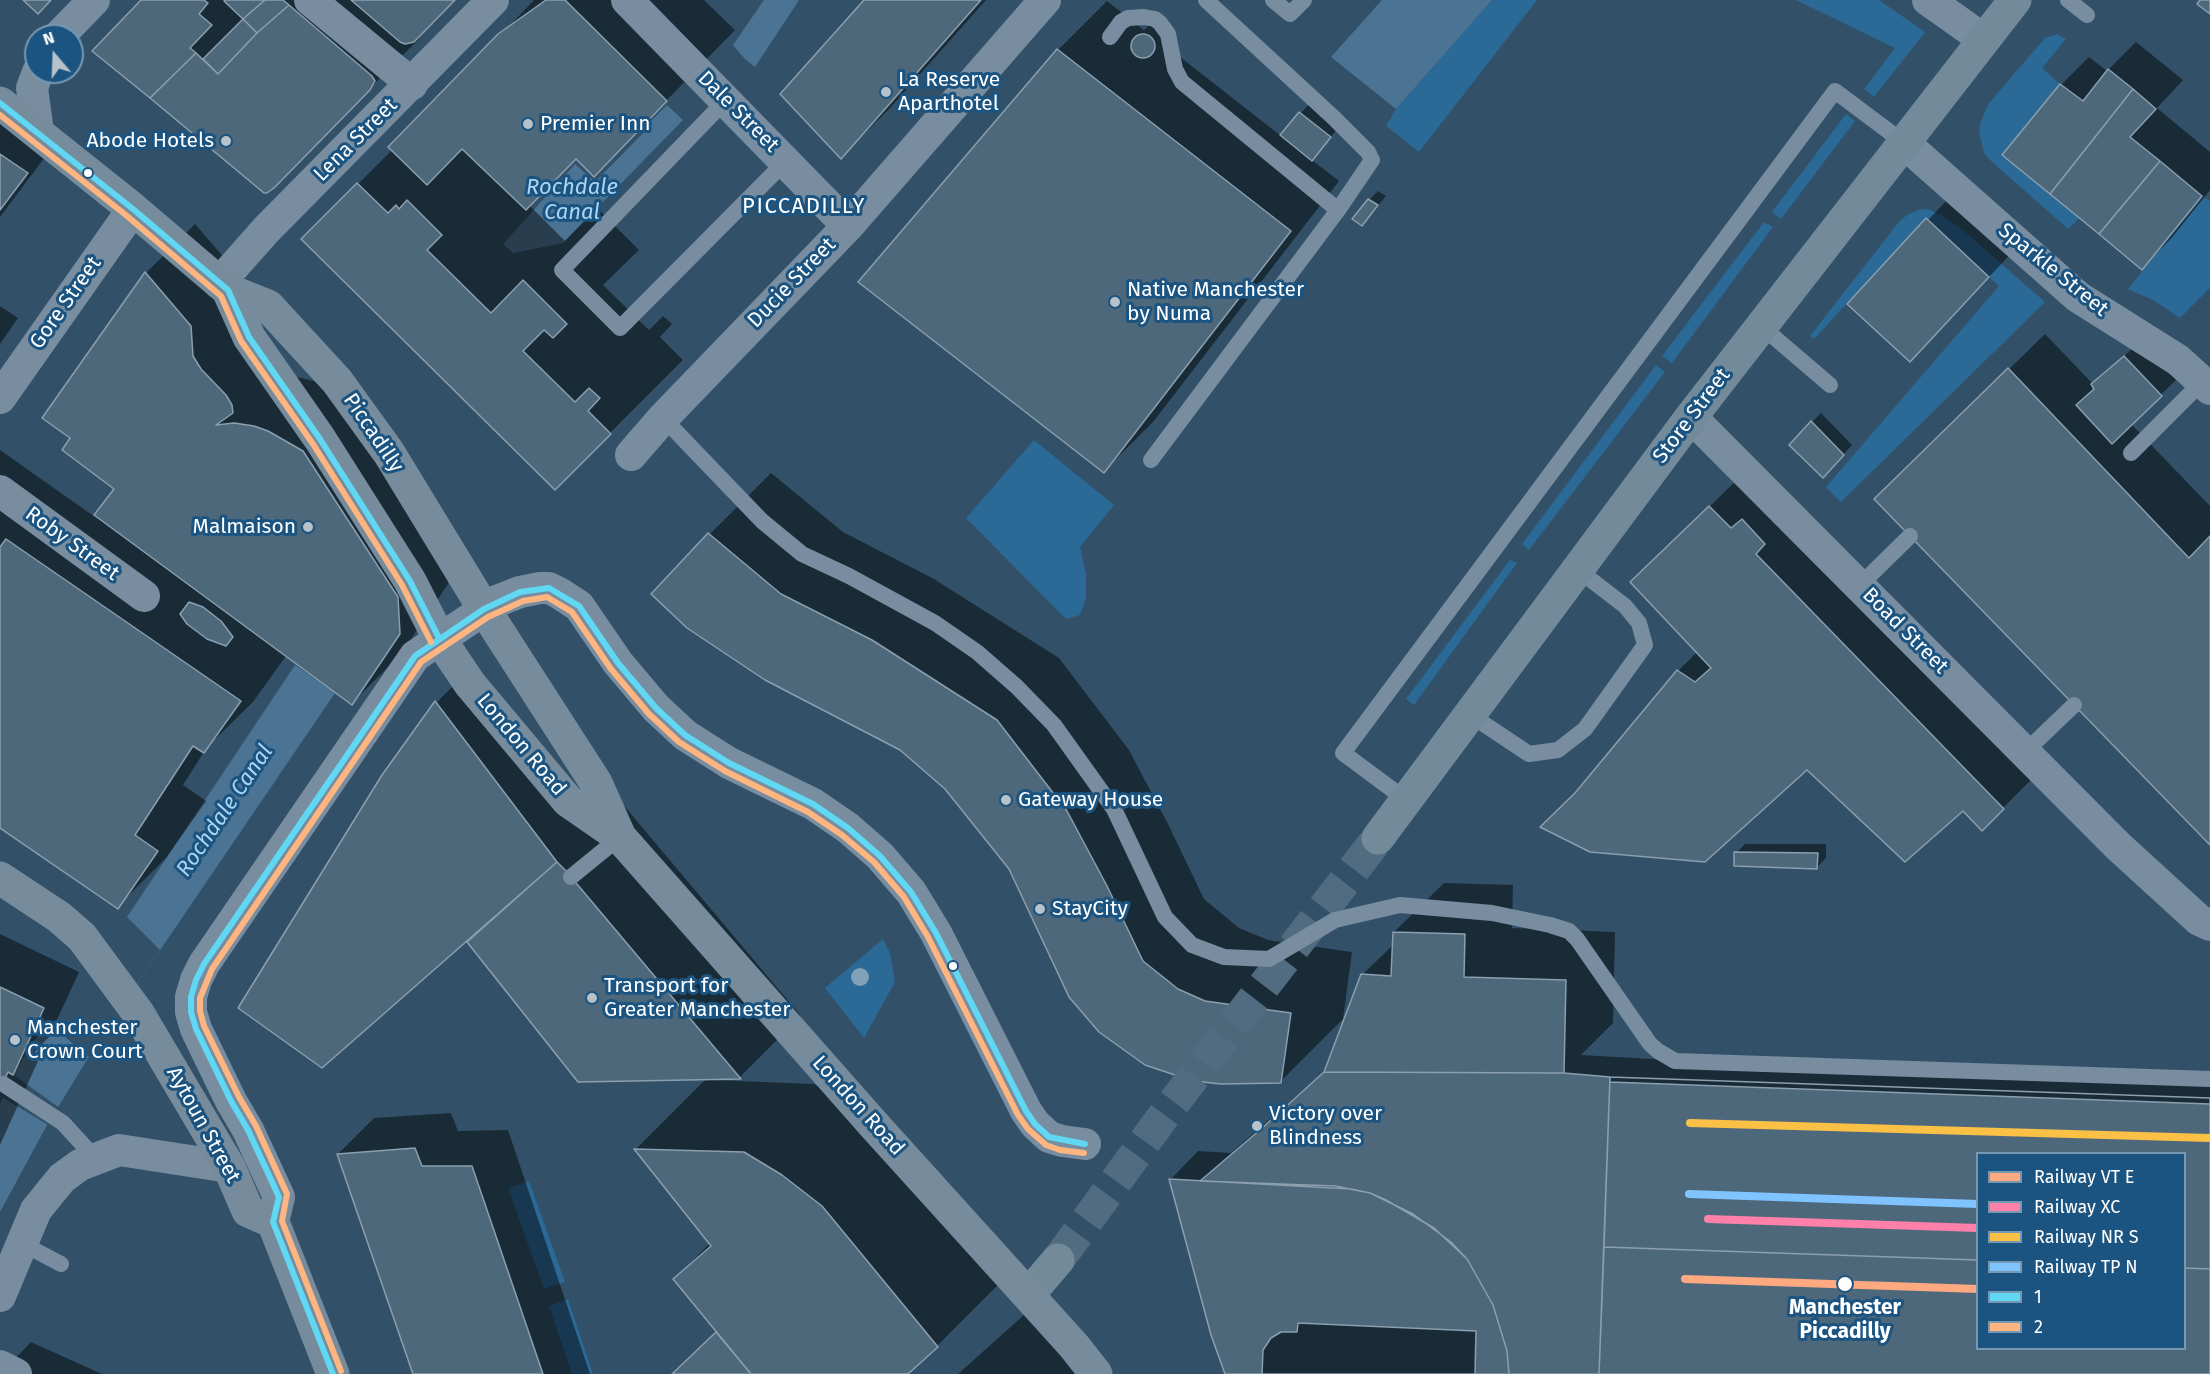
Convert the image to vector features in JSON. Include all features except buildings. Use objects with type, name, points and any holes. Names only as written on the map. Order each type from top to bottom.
[{"type":"main road","name":"Piccadilly","points":[[0,103],[133,209],[224,286],[268,306],[338,381],[389,453],[484,609]]},
{"type":"main road","name":"Piccadilly","points":[[224,286],[249,337],[320,440],[410,581],[439,638]]},
{"type":"main road","name":"London Road","points":[[484,609],[596,783],[620,837]]},
{"type":"main road","name":"London Road","points":[[439,638],[470,684],[568,801],[620,837],[866,1116],[1029,1294],[1096,1374]]},
{"type":"main road","name":"Aytoun Street","points":[[0,878],[59,917],[82,938],[138,1013],[229,1167],[248,1211],[273,1222]]},
{"type":"main road","points":[[273,1222],[333,1374]]},
{"type":"street","points":[[71,24],[94,0]]},
{"type":"street","points":[[310,0],[412,84]]},
{"type":"street","name":"Lena Street","points":[[224,286],[266,230],[494,0]]},
{"type":"street","name":"Dale Street","points":[[627,0],[848,226]]},
{"type":"street","name":"Ducie Street","points":[[631,455],[663,418],[848,226],[1045,0]]},
{"type":"street","points":[[1928,0],[1983,39]]},
{"type":"street","name":"Store Street","points":[[1378,838],[1691,417],[2015,0]]},
{"type":"street","points":[[34,84],[32,88],[38,132]]},
{"type":"street","name":"Sparkle Street","points":[[1903,142],[2078,297],[2163,350],[2206,386]]},
{"type":"street","name":"Gore Street","points":[[0,398],[133,209]]},
{"type":"street","name":"Boad Street","points":[[1691,417],[2118,846],[2199,920],[2210,926]]},
{"type":"street","name":"Roby Street","points":[[0,491],[144,596]]},
{"type":"street","points":[[273,1222],[279,1197],[253,1139],[231,1101],[196,1029],[191,1012],[191,997],[196,980],[204,964],[400,674],[415,656],[498,601],[530,590],[549,588],[579,606],[618,663],[656,708],[686,735],[729,763],[813,804],[849,828],[879,856],[911,892],[936,933],[1026,1111],[1035,1124],[1049,1137],[1085,1144]]},
{"type":"street","points":[[0,1296],[36,1210],[62,1178],[80,1165],[119,1150],[229,1167]]},
{"type":"street","points":[[1029,1294],[1058,1260]]},
{"type":"street","points":[[0,1366],[16,1374]]},
{"type":"lane","points":[[1151,460],[1372,163],[1371,157],[1334,118],[1206,0]]},
{"type":"lane","points":[[1273,0],[1290,14],[1304,0]]},
{"type":"lane","points":[[2068,0],[2087,15]]},
{"type":"lane","points":[[1110,37],[1121,22],[1128,18],[1144,17],[1160,23],[1168,34],[1175,69],[1182,82],[1338,210]]},
{"type":"lane","points":[[1406,799],[1343,753],[1835,91],[1903,142]]},
{"type":"lane","points":[[726,100],[562,270],[620,328],[786,161]]},
{"type":"lane","points":[[1761,326],[1830,385]]},
{"type":"lane","points":[[2131,453],[2206,386]]},
{"type":"lane","points":[[663,418],[762,521],[802,554],[849,576],[935,623],[977,652],[1017,687],[1054,725],[1114,809],[1165,918],[1192,945],[1224,957],[1269,959],[1335,920],[1400,905],[1492,913],[1569,931],[1577,939],[1650,1044],[1667,1058],[1675,1061],[2210,1079]]},
{"type":"lane","points":[[1859,586],[1910,536]]},
{"type":"lane","points":[[1469,714],[1529,754],[1558,750],[1585,729],[1645,645],[1639,623],[1625,606],[1578,569]]},
{"type":"lane","points":[[2025,752],[2074,705]]},
{"type":"lane","points":[[571,877],[620,837]]},
{"type":"lane","points":[[3,1084],[63,1123],[95,1158]]},
{"type":"lane","points":[[21,1243],[61,1264]]},
{"type":"shaded area","points":[[1492,0],[1537,0],[1419,152],[1386,126],[1396,109]]},
{"type":"shaded area","points":[[1796,0],[1879,0],[1925,32],[1874,97],[1864,89],[1895,48]]},
{"type":"shaded area","points":[[2057,34],[2066,39],[2042,68],[2060,84],[2002,155],[2080,217],[2068,229],[1991,161],[1984,153],[1979,131],[1989,103],[2045,38]]},
{"type":"shaded area","points":[[1846,114],[1855,121],[1781,219],[1772,212]]},
{"type":"shaded area","points":[[2202,196],[2210,201],[2210,288],[2180,318],[2153,300],[2128,289]]},
{"type":"shaded area","points":[[1927,209],[1942,215],[1963,230],[2045,302],[1841,502],[1826,487],[1999,286],[1926,218],[1814,339],[1810,336],[1898,223],[1907,215]]},
{"type":"shaded area","points":[[1764,222],[1773,227],[1672,363],[1662,356]]},
{"type":"shaded area","points":[[1656,365],[1665,372],[1529,550],[1522,544]]},
{"type":"shaded area","points":[[1034,440],[1114,505],[1080,547],[1086,574],[1086,598],[1080,615],[1066,619],[966,518]]},
{"type":"shaded area","points":[[1510,560],[1517,563],[1414,705],[1406,699]]},
{"type":"shaded area","points":[[883,939],[890,953],[895,982],[864,1038],[825,988]]},
{"type":"shaded area","points":[[529,1181],[565,1282],[544,1289],[508,1188]]},
{"type":"shaded area","points":[[568,1299],[593,1374],[572,1374],[549,1306]]},
{"type":"water","points":[[764,0],[799,0],[755,67],[733,45]]},
{"type":"water","points":[[1382,0],[1492,0],[1396,109],[1331,57]]},
{"type":"water","name":"Rochdale Canal","points":[[667,105],[683,120],[563,243],[513,253],[503,244],[575,164],[595,182],[649,127],[649,123]]},
{"type":"water","points":[[295,665],[335,693],[103,1034],[47,1125],[0,1212],[0,1104],[13,1075],[45,1024],[127,917]]},
{"type":"pier","points":[[127,917],[160,950],[103,1034],[90,1058],[45,1020]]},
{"type":"pier","points":[[11,1073],[61,1109],[50,1126],[0,1096]]},
{"type":"tunnel","points":[[1058,1260],[1165,1114],[1378,838]]},
{"type":"transit line","name":"1","points":[[0,103],[133,209],[228,290],[249,337],[320,439],[410,581],[439,638]]},
{"type":"transit line","name":"2","points":[[0,115],[127,216],[221,296],[241,341],[313,444],[402,585],[431,642]]},
{"type":"transit line","name":"1","points":[[333,1374],[273,1222],[279,1197],[248,1130],[231,1101],[196,1029],[191,1012],[191,997],[204,964],[415,656],[484,609],[520,592],[549,588],[579,606],[618,663],[656,708],[685,735],[729,763],[813,804],[848,828],[880,856],[911,892],[936,933],[1026,1111],[1035,1124],[1049,1137],[1085,1144]]},
{"type":"transit line","name":"2","points":[[341,1371],[282,1221],[287,1194],[256,1126],[204,1026],[200,1011],[200,998],[212,969],[421,662],[488,617],[523,601],[547,597],[572,612],[611,669],[649,714],[679,742],[725,771],[808,812],[842,835],[874,862],[904,897],[928,937],[1018,1115],[1028,1129],[1046,1145],[1060,1150],[1084,1153]]},
{"type":"transit line","points":[[1690,1123],[2210,1138]]},
{"type":"transit line","points":[[1689,1194],[1976,1204]]},
{"type":"transit line","points":[[1685,1279],[1976,1289]]},
{"type":"rail line","name":"XC","points":[[1708,1219],[1976,1228]]},
{"type":"place","name":"La Reserve Aparthotel","points":[[886,92]]},
{"type":"place","name":"Premier Inn","points":[[528,124]]},
{"type":"place","name":"Abode Hotels","points":[[226,141]]},
{"type":"place","name":"Native Manchester by Numa","points":[[1115,302]]},
{"type":"place","name":"Malmaison","points":[[308,527]]},
{"type":"place","name":"Gateway House","points":[[1006,800]]},
{"type":"place","name":"StayCity","points":[[1040,909]]},
{"type":"place","name":"Transport for Greater Manchester","points":[[592,998]]},
{"type":"place","name":"Manchester Crown Court","points":[[15,1040]]},
{"type":"place","name":"Victory over Blindness","points":[[1257,1126]]},
{"type":"place","name":"Manchester Piccadilly","points":[[1845,1284]]},
{"type":"district","name":"PICCADILLY","points":[[804,207]]}]
